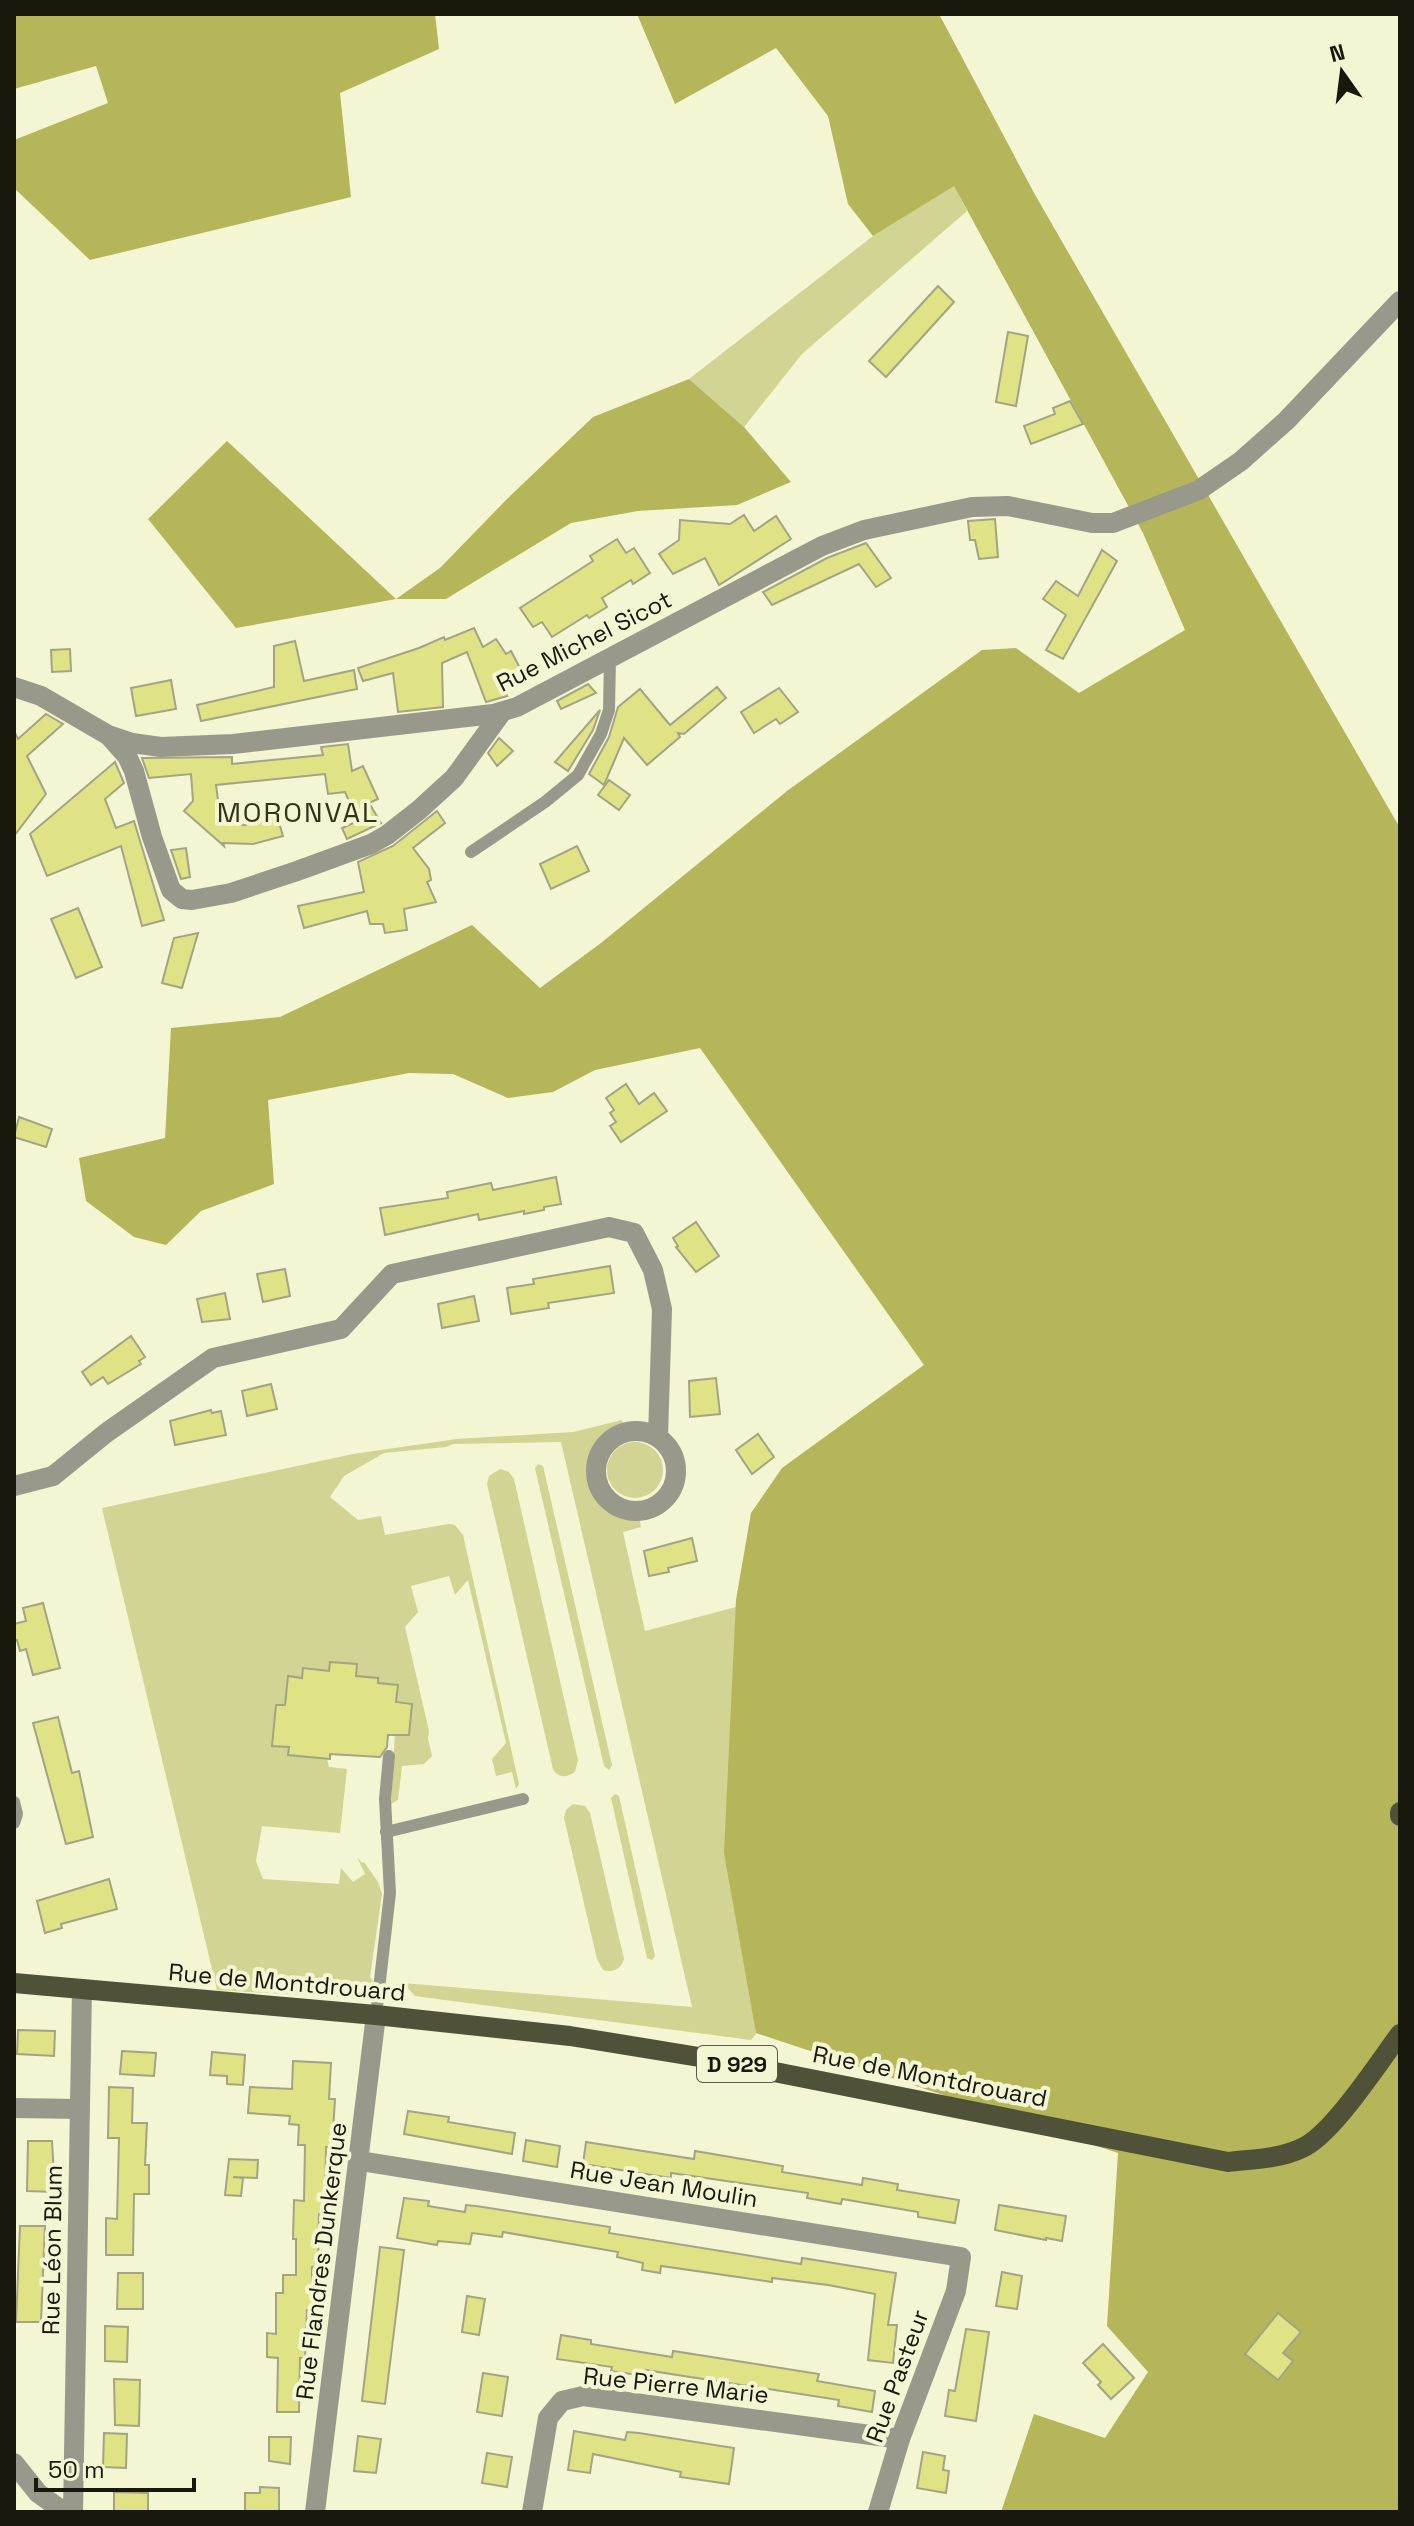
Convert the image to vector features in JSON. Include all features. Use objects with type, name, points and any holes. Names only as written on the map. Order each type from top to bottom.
[{"type":"main road","name":"Rue de Montdrouard","points":[[14,1983],[376,2015],[570,2036],[699,2057],[1228,2162],[1273,2157],[1302,2149],[1324,2134],[1400,2034]]},
{"type":"street","name":"Rue Michel Sicot","points":[[14,687],[41,696],[108,735],[151,746],[191,747],[297,737],[502,712],[822,546],[864,530],[938,513],[992,506],[1028,509],[1098,524],[1121,521],[1199,490],[1241,461],[1315,393],[1400,301]]},
{"type":"street","points":[[108,735],[127,756],[134,771],[152,837],[171,890],[179,897],[192,900],[231,893],[387,835],[454,778],[502,712]]},
{"type":"street","points":[[14,1486],[53,1476],[106,1433],[213,1358],[341,1329],[392,1274],[609,1227],[634,1233],[653,1270],[662,1309],[658,1437]]},
{"type":"street","name":"Rue Léon Blum","points":[[73,2512],[82,1989]]},
{"type":"street","name":"Rue Flandres Dunkerque","points":[[315,2512],[376,2015]]},
{"type":"street","points":[[14,2108],[80,2109]]},
{"type":"street","name":"Rue Jean Moulin","points":[[360,2161],[961,2257]]},
{"type":"street","name":"Rue Pasteur","points":[[878,2512],[900,2439],[956,2291],[961,2257]]},
{"type":"street","name":"Rue Pierre Marie","points":[[532,2512],[548,2418],[562,2401],[583,2396],[900,2439]]},
{"type":"street","points":[[14,2463],[38,2493],[64,2512]]},
{"type":"lane","points":[[471,852],[545,802],[578,775],[601,734],[609,710],[610,657]]},
{"type":"lane","points":[[376,2015],[390,1893],[385,1799],[389,1756]]},
{"type":"lane","points":[[386,1832],[523,1799]]},
{"type":"lane","points":[[14,1802],[17,1814],[14,1823]]},
{"type":"green space","points":[[954,185],[967,211],[802,354],[744,427],[689,379],[873,236]]},
{"type":"green space","points":[[622,1420],[623,1425],[594,1449],[588,1472],[593,1491],[604,1506],[620,1516],[639,1516],[641,1527],[623,1532],[645,1631],[736,1607],[732,1709],[756,2034],[751,2040],[415,1996],[403,1983],[692,2007],[561,1442],[453,1444],[384,1453],[344,1476],[330,1497],[358,1520],[381,1516],[385,1535],[449,1524],[455,1525],[463,1535],[519,1784],[516,1789],[512,1772],[496,1776],[492,1759],[506,1743],[468,1580],[455,1595],[449,1576],[411,1586],[418,1612],[405,1627],[432,1756],[424,1764],[402,1766],[398,1800],[391,1804],[395,1733],[412,1704],[396,1702],[398,1685],[378,1683],[378,1678],[356,1676],[357,1664],[330,1662],[329,1671],[304,1668],[302,1678],[288,1677],[287,1706],[276,1705],[272,1746],[289,1747],[288,1755],[327,1759],[329,1767],[347,1769],[340,1833],[262,1826],[256,1861],[263,1879],[339,1884],[341,1868],[353,1882],[365,1874],[357,1857],[364,1862],[382,1894],[370,1977],[373,1981],[363,1991],[338,1997],[217,1990],[102,1508],[353,1454],[457,1439],[573,1432]]},
{"type":"green space","points":[[635,1442],[655,1450],[663,1470],[655,1490],[635,1498],[615,1490],[607,1470],[615,1450]]},
{"type":"green space","points":[[538,1464],[543,1466],[612,1765],[609,1770],[604,1766],[535,1468]]},
{"type":"green space","points":[[500,1469],[509,1472],[514,1479],[578,1760],[575,1772],[566,1776],[557,1774],[553,1769],[487,1484],[489,1476]]},
{"type":"green space","points":[[615,1794],[619,1796],[655,1956],[652,1960],[647,1958],[611,1798]]},
{"type":"green space","points":[[573,1804],[585,1806],[590,1813],[624,1959],[619,1968],[613,1970],[603,1970],[597,1959],[564,1818],[566,1810]]},
{"type":"shaded area","points":[[14,14],[435,14],[439,49],[340,93],[351,197],[90,260],[14,188],[14,140],[108,103],[96,66],[14,89]]},
{"type":"shaded area","points":[[637,14],[939,14],[1034,193],[1400,828],[1400,2512],[1001,2512],[1034,2414],[1105,2438],[1148,2372],[1107,2326],[1118,2153],[756,2033],[724,1853],[736,1600],[751,1513],[782,1468],[924,1365],[700,1048],[595,1070],[553,1092],[508,1098],[453,1074],[409,1073],[268,1100],[274,1184],[201,1211],[166,1245],[134,1237],[86,1201],[79,1158],[165,1138],[171,1028],[280,1017],[472,925],[540,988],[601,943],[787,791],[982,650],[1016,648],[1079,693],[1185,630],[1143,533],[954,186],[873,236],[848,204],[828,116],[776,48],[675,104]]},
{"type":"shaded area","points":[[689,379],[744,427],[791,482],[737,505],[638,511],[571,523],[446,599],[396,599],[440,568],[593,417]]},
{"type":"shaded area","points":[[227,441],[396,599],[236,628],[148,519]]},
{"type":"building","points":[[938,286],[954,302],[886,377],[869,361]]},
{"type":"building","points":[[1008,332],[1028,336],[1016,406],[996,402]]},
{"type":"building","points":[[1070,401],[1083,424],[1031,444],[1024,426],[1055,414],[1053,408]]},
{"type":"building","points":[[744,515],[754,531],[776,516],[791,539],[719,585],[705,558],[673,574],[659,554],[679,540],[680,520],[730,524]]},
{"type":"building","points":[[995,519],[998,557],[979,559],[975,540],[970,540],[968,521]]},
{"type":"building","points":[[617,539],[626,553],[634,548],[650,573],[633,584],[631,580],[602,598],[607,607],[589,618],[587,615],[552,637],[542,622],[533,627],[520,608],[593,561],[590,556]]},
{"type":"building","points":[[866,543],[891,578],[876,587],[859,564],[772,605],[763,592],[827,558]]},
{"type":"building","points":[[1102,550],[1117,561],[1063,659],[1046,650],[1066,615],[1043,599],[1056,581],[1078,596]]},
{"type":"building","points":[[474,628],[483,647],[496,639],[506,654],[511,651],[521,670],[501,682],[507,696],[486,702],[467,652],[442,663],[443,707],[398,712],[393,673],[363,681],[358,668]]},
{"type":"building","points":[[295,641],[304,681],[354,670],[357,689],[201,721],[197,705],[274,687],[274,646]]},
{"type":"building","points":[[70,649],[71,671],[52,672],[51,650]]},
{"type":"building","points":[[171,680],[176,709],[136,716],[131,688]]},
{"type":"building","points":[[588,684],[596,693],[561,709],[557,701]]},
{"type":"building","points":[[717,687],[726,698],[684,734],[678,733],[680,737],[647,765],[624,738],[604,785],[589,774],[609,737],[618,707],[640,689],[670,725]]},
{"type":"building","points":[[779,688],[798,712],[780,724],[776,719],[754,733],[741,712]]},
{"type":"building","points":[[600,710],[593,730],[568,771],[555,762]]},
{"type":"building","points":[[46,714],[63,724],[27,756],[46,794],[14,836],[14,731],[18,739]]},
{"type":"building","points":[[499,738],[513,751],[497,766],[488,753]]},
{"type":"building","points":[[348,744],[352,771],[363,766],[378,799],[369,803],[381,823],[347,839],[342,828],[358,821],[345,792],[328,794],[325,774],[216,785],[221,823],[245,825],[277,816],[283,836],[253,844],[223,843],[224,846],[184,811],[193,801],[191,774],[149,778],[142,758],[232,757],[232,764],[323,755],[321,747]]},
{"type":"building","points":[[115,762],[124,783],[105,799],[116,828],[134,821],[164,920],[142,926],[121,846],[47,876],[30,834]]},
{"type":"building","points":[[609,780],[630,795],[619,810],[598,795]]},
{"type":"building","points":[[437,811],[445,823],[413,848],[429,869],[431,880],[427,882],[436,902],[404,909],[407,930],[385,933],[383,924],[370,924],[367,911],[304,928],[298,906],[364,892],[358,862],[393,846]]},
{"type":"building","points":[[577,846],[589,871],[551,889],[540,864]]},
{"type":"building","points":[[186,848],[190,877],[181,879],[171,850]]},
{"type":"building","points":[[78,908],[102,967],[76,978],[51,919]]},
{"type":"building","points":[[198,933],[182,988],[162,983],[174,938]]},
{"type":"building","points":[[626,1084],[639,1104],[654,1093],[667,1111],[621,1142],[610,1126],[616,1122],[610,1113],[614,1110],[606,1098]]},
{"type":"building","points":[[19,1117],[52,1129],[46,1147],[14,1137]]},
{"type":"building","points":[[556,1177],[561,1204],[544,1207],[544,1210],[479,1220],[478,1214],[385,1235],[380,1208],[448,1198],[447,1192],[491,1183],[493,1190]]},
{"type":"building","points":[[696,1222],[719,1256],[696,1272],[676,1247],[673,1238]]},
{"type":"building","points":[[610,1266],[614,1293],[548,1303],[549,1308],[511,1314],[507,1288],[534,1284],[533,1279]]},
{"type":"building","points":[[285,1269],[290,1296],[263,1302],[257,1274]]},
{"type":"building","points":[[225,1293],[230,1319],[202,1322],[197,1299]]},
{"type":"building","points":[[474,1296],[479,1321],[442,1328],[438,1304]]},
{"type":"building","points":[[131,1336],[145,1357],[139,1361],[141,1364],[108,1384],[103,1377],[91,1385],[82,1372]]},
{"type":"building","points":[[716,1378],[720,1414],[690,1417],[689,1381]]},
{"type":"building","points":[[271,1384],[277,1409],[247,1416],[242,1391]]},
{"type":"building","points":[[211,1410],[212,1413],[221,1411],[226,1435],[175,1445],[170,1421]]},
{"type":"building","points":[[758,1434],[774,1457],[752,1474],[736,1450]]},
{"type":"building","points":[[692,1538],[697,1561],[649,1576],[644,1551]]},
{"type":"building","points":[[43,1603],[60,1668],[33,1675],[26,1649],[20,1651],[17,1640],[14,1641],[14,1624],[26,1621],[23,1608]]},
{"type":"building","points":[[330,1662],[357,1664],[356,1676],[378,1678],[378,1683],[398,1685],[396,1702],[412,1704],[409,1735],[388,1735],[387,1747],[380,1757],[330,1754],[330,1759],[288,1755],[289,1747],[272,1746],[276,1705],[285,1705],[288,1676],[302,1678],[303,1668],[329,1671]]},
{"type":"building","points":[[58,1717],[72,1773],[79,1771],[93,1837],[66,1844],[33,1723]]},
{"type":"building","points":[[109,1879],[117,1909],[61,1924],[62,1928],[45,1933],[37,1901]]},
{"type":"building","points":[[18,2030],[55,2031],[54,2056],[17,2054]]},
{"type":"building","points":[[122,2051],[156,2053],[154,2076],[120,2074]]},
{"type":"building","points":[[212,2052],[245,2055],[243,2085],[227,2084],[227,2076],[210,2075]]},
{"type":"building","points":[[293,2061],[331,2063],[329,2099],[335,2099],[332,2147],[326,2147],[325,2214],[319,2214],[318,2267],[312,2267],[312,2310],[307,2310],[305,2358],[300,2358],[299,2412],[277,2412],[278,2358],[267,2357],[267,2333],[276,2334],[276,2293],[283,2293],[283,2275],[296,2275],[294,2200],[304,2201],[305,2145],[298,2145],[299,2125],[289,2124],[290,2116],[248,2113],[250,2087],[292,2089]]},
{"type":"building","points":[[109,2087],[133,2088],[132,2123],[147,2123],[145,2165],[149,2165],[149,2194],[134,2194],[133,2255],[106,2255],[106,2218],[117,2219],[119,2138],[108,2138]]},
{"type":"building","points":[[408,2111],[449,2117],[448,2122],[515,2133],[512,2154],[404,2134]]},
{"type":"building","points":[[526,2140],[560,2146],[557,2167],[523,2161]]},
{"type":"building","points":[[28,2141],[52,2141],[55,2192],[27,2191]]},
{"type":"building","points":[[586,2142],[694,2159],[695,2151],[783,2166],[782,2172],[862,2185],[863,2178],[898,2184],[897,2190],[959,2200],[955,2223],[918,2217],[918,2212],[842,2199],[841,2204],[807,2198],[808,2193],[671,2173],[671,2178],[583,2164]]},
{"type":"building","points":[[229,2159],[258,2160],[257,2178],[233,2177],[243,2178],[241,2196],[225,2195]]},
{"type":"building","points":[[404,2198],[429,2201],[428,2206],[465,2212],[466,2205],[476,2206],[610,2227],[609,2233],[801,2264],[802,2258],[896,2273],[888,2325],[897,2325],[893,2363],[868,2360],[875,2294],[828,2285],[772,2278],[772,2282],[661,2266],[660,2273],[642,2270],[643,2263],[617,2257],[618,2252],[503,2232],[502,2237],[472,2233],[470,2244],[438,2241],[437,2245],[397,2238]]},
{"type":"building","points":[[999,2205],[1066,2216],[1062,2241],[995,2230]]},
{"type":"building","points":[[20,2226],[45,2226],[41,2322],[16,2322]]},
{"type":"building","points":[[380,2247],[404,2250],[385,2404],[362,2401]]},
{"type":"building","points":[[1002,2272],[1022,2276],[1017,2309],[996,2306]]},
{"type":"building","points":[[118,2273],[143,2273],[143,2309],[117,2309]]},
{"type":"building","points":[[467,2296],[485,2299],[479,2335],[462,2332]]},
{"type":"building","points":[[1278,2313],[1301,2332],[1283,2353],[1293,2361],[1278,2380],[1245,2354]]},
{"type":"building","points":[[105,2326],[128,2327],[127,2362],[105,2361]]},
{"type":"building","points":[[966,2329],[989,2332],[976,2421],[945,2416],[949,2390],[955,2391]]},
{"type":"building","points":[[561,2335],[591,2340],[591,2344],[672,2357],[673,2351],[819,2374],[817,2381],[875,2391],[872,2412],[838,2406],[839,2400],[645,2370],[644,2376],[611,2371],[612,2367],[557,2359]]},
{"type":"building","points":[[1103,2344],[1134,2378],[1111,2399],[1098,2385],[1101,2382],[1083,2363]]},
{"type":"building","points":[[483,2373],[508,2377],[502,2416],[477,2412]]},
{"type":"building","points":[[114,2379],[140,2380],[139,2426],[115,2425]]},
{"type":"building","points":[[574,2431],[625,2440],[627,2432],[639,2433],[734,2448],[729,2484],[680,2477],[681,2472],[593,2454],[590,2473],[568,2470]]},
{"type":"building","points":[[104,2433],[127,2434],[126,2468],[103,2467]]},
{"type":"building","points":[[358,2436],[381,2439],[376,2473],[354,2471]]},
{"type":"building","points":[[269,2437],[291,2437],[290,2464],[269,2461]]},
{"type":"building","points":[[923,2452],[945,2456],[943,2470],[949,2471],[946,2493],[917,2488]]},
{"type":"building","points":[[487,2453],[512,2457],[507,2487],[482,2483]]},
{"type":"building","points":[[260,2487],[279,2488],[279,2512],[245,2512],[245,2493],[260,2493]]},
{"type":"building","points":[[114,2492],[148,2493],[148,2512],[114,2512]]},
{"type":"district","name":"MORONVAL","points":[[298,812]]}]
